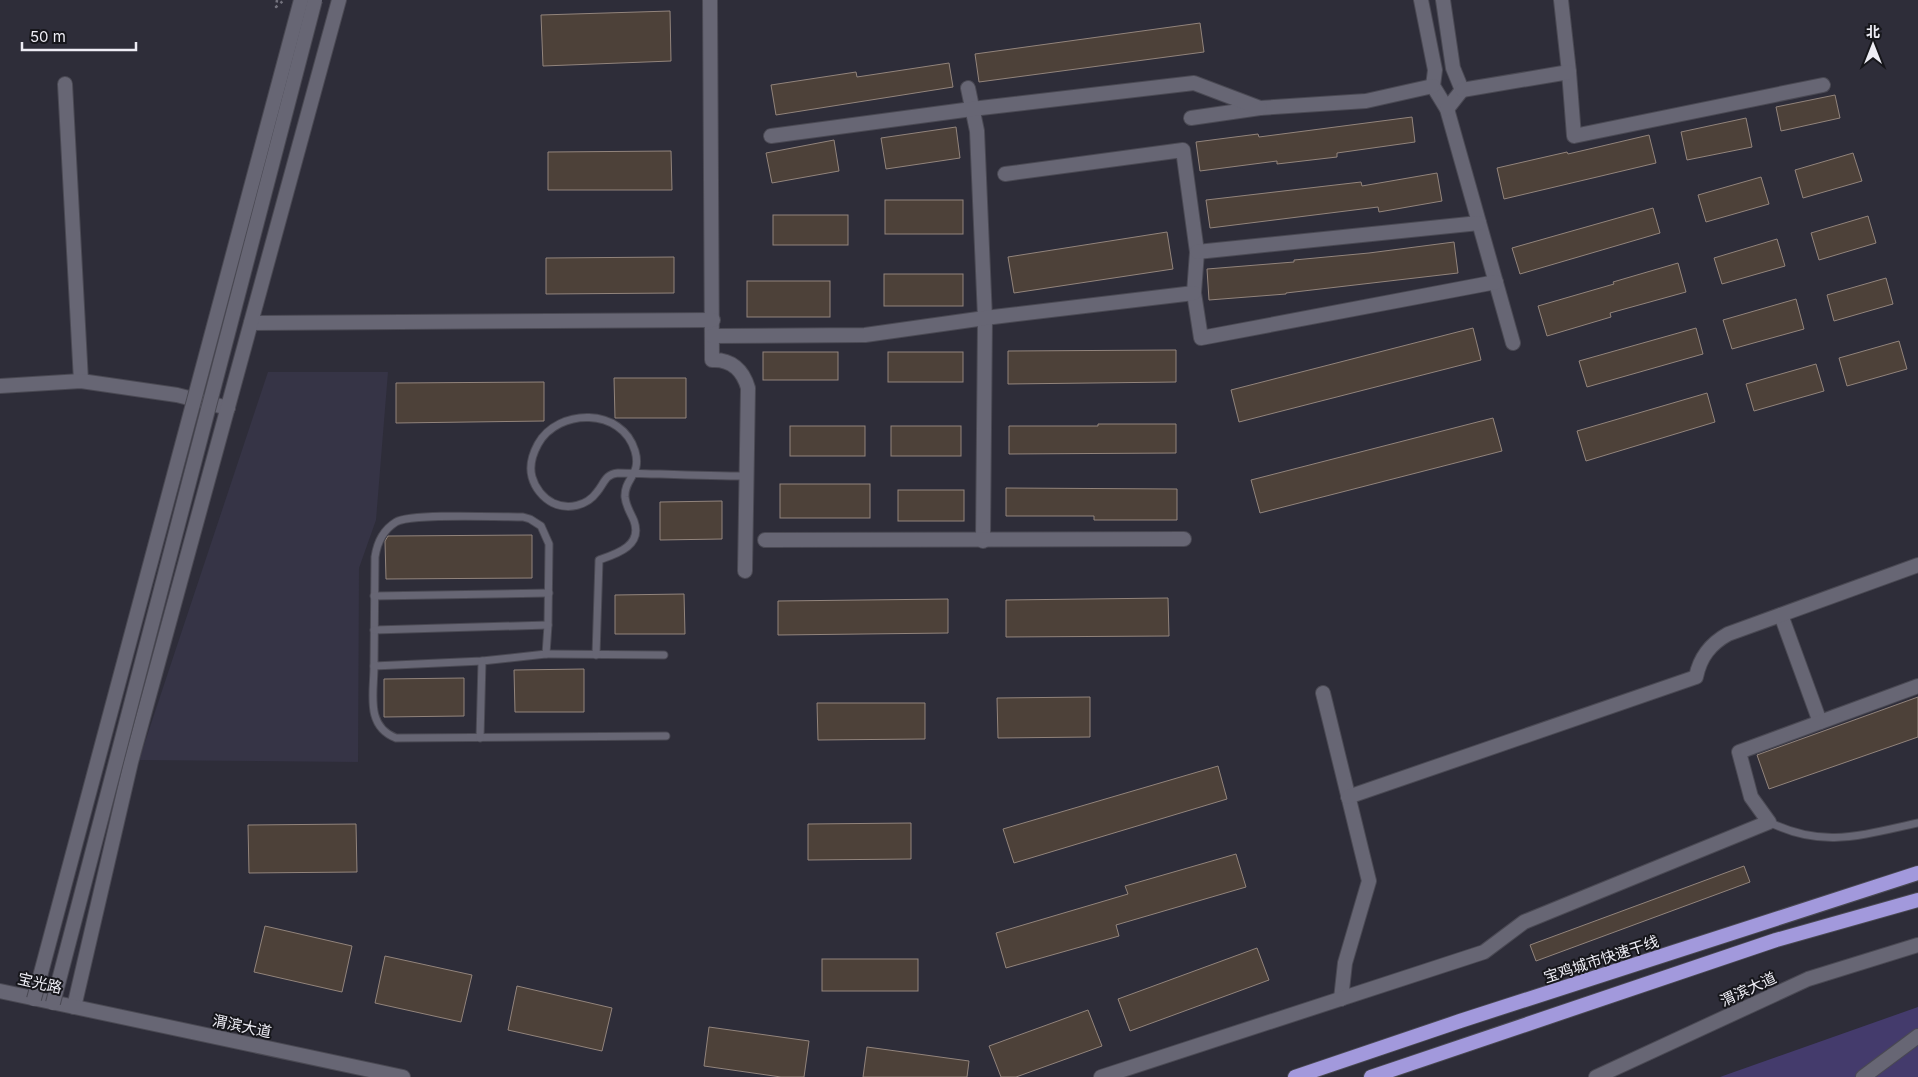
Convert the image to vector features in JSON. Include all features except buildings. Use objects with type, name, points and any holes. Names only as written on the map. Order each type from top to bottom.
[{"type":"highway","name":"宝鸡城市快速干线","points":[[1295,1077],[1918,872]]},
{"type":"highway","points":[[1371,1077],[1776,940],[1918,900]]},
{"type":"street","points":[[34,998],[301,0]]},
{"type":"street","points":[[53,1003],[315,0]]},
{"type":"street","points":[[74,1007],[130,762],[340,0]]},
{"type":"street","points":[[710,0],[712,360],[725,361],[737,367],[742,373],[748,388],[745,571]]},
{"type":"street","points":[[1421,0],[1435,70],[1433,86],[1447,109],[1513,343]]},
{"type":"street","points":[[1443,0],[1453,68],[1462,90]]},
{"type":"street","points":[[1561,0],[1574,136],[1823,86]]},
{"type":"street","points":[[1447,109],[1462,90],[1569,72]]},
{"type":"street","points":[[771,136],[972,109],[1194,83],[1260,108]]},
{"type":"street","points":[[65,84],[81,381]]},
{"type":"street","points":[[1191,118],[1260,108],[1366,101],[1433,86]]},
{"type":"street","points":[[968,88],[977,131],[985,318],[983,541]]},
{"type":"street","points":[[1005,174],[1183,150],[1197,252],[1194,293],[1201,338],[1496,282]]},
{"type":"street","points":[[1197,252],[1479,223]]},
{"type":"street","points":[[712,336],[865,335],[985,318],[1194,293]]},
{"type":"street","points":[[251,323],[713,320]]},
{"type":"street","points":[[0,386],[81,381],[177,395],[228,408]]},
{"type":"street","points":[[765,540],[1184,540]]},
{"type":"street","points":[[1348,797],[1696,677],[1704,655],[1718,639],[1728,634],[1918,566]]},
{"type":"street","points":[[1781,615],[1820,722]]},
{"type":"street","points":[[1101,1077],[1484,952],[1524,922],[1768,822],[1751,797],[1740,752],[1918,686]]},
{"type":"street","points":[[1323,693],[1369,880],[1345,964],[1340,999]]},
{"type":"street","name":"渭滨大道","points":[[1596,1077],[1808,979],[1918,945]]},
{"type":"street","name":"宝光路","points":[[0,991],[74,1007]]},
{"type":"street","name":"渭滨大道","points":[[74,1007],[404,1077]]},
{"type":"street","points":[[1863,1077],[1918,1036]]},
{"type":"lane","points":[[596,655],[599,560],[629,547],[635,535],[636,525],[628,508],[625,494],[630,480],[635,474],[636,455],[626,436],[611,423],[592,418],[572,419],[553,428],[539,443],[531,462],[533,478],[540,493],[552,502],[566,506],[580,505],[594,497],[605,478],[616,473],[635,474],[747,476]]},
{"type":"lane","points":[[546,654],[549,544],[548,538],[541,526],[523,517],[406,518],[388,528],[378,542],[375,557],[374,596],[374,717],[377,724],[386,733],[396,738],[666,736]]},
{"type":"lane","points":[[374,596],[549,593]]},
{"type":"lane","points":[[374,630],[548,625]]},
{"type":"lane","points":[[374,666],[482,661],[546,654],[664,655]]},
{"type":"lane","points":[[480,738],[482,661]]},
{"type":"lane","points":[[1768,822],[1795,833],[1836,838],[1861,835],[1918,823]]},
{"type":"path","points":[[277,0],[276,7],[284,0]]},
{"type":"shaded area","points":[[268,372],[388,372],[376,520],[359,568],[358,762],[139,760]]},
{"type":"shaded area","points":[[1918,1007],[1918,1077],[1720,1077]]}]
